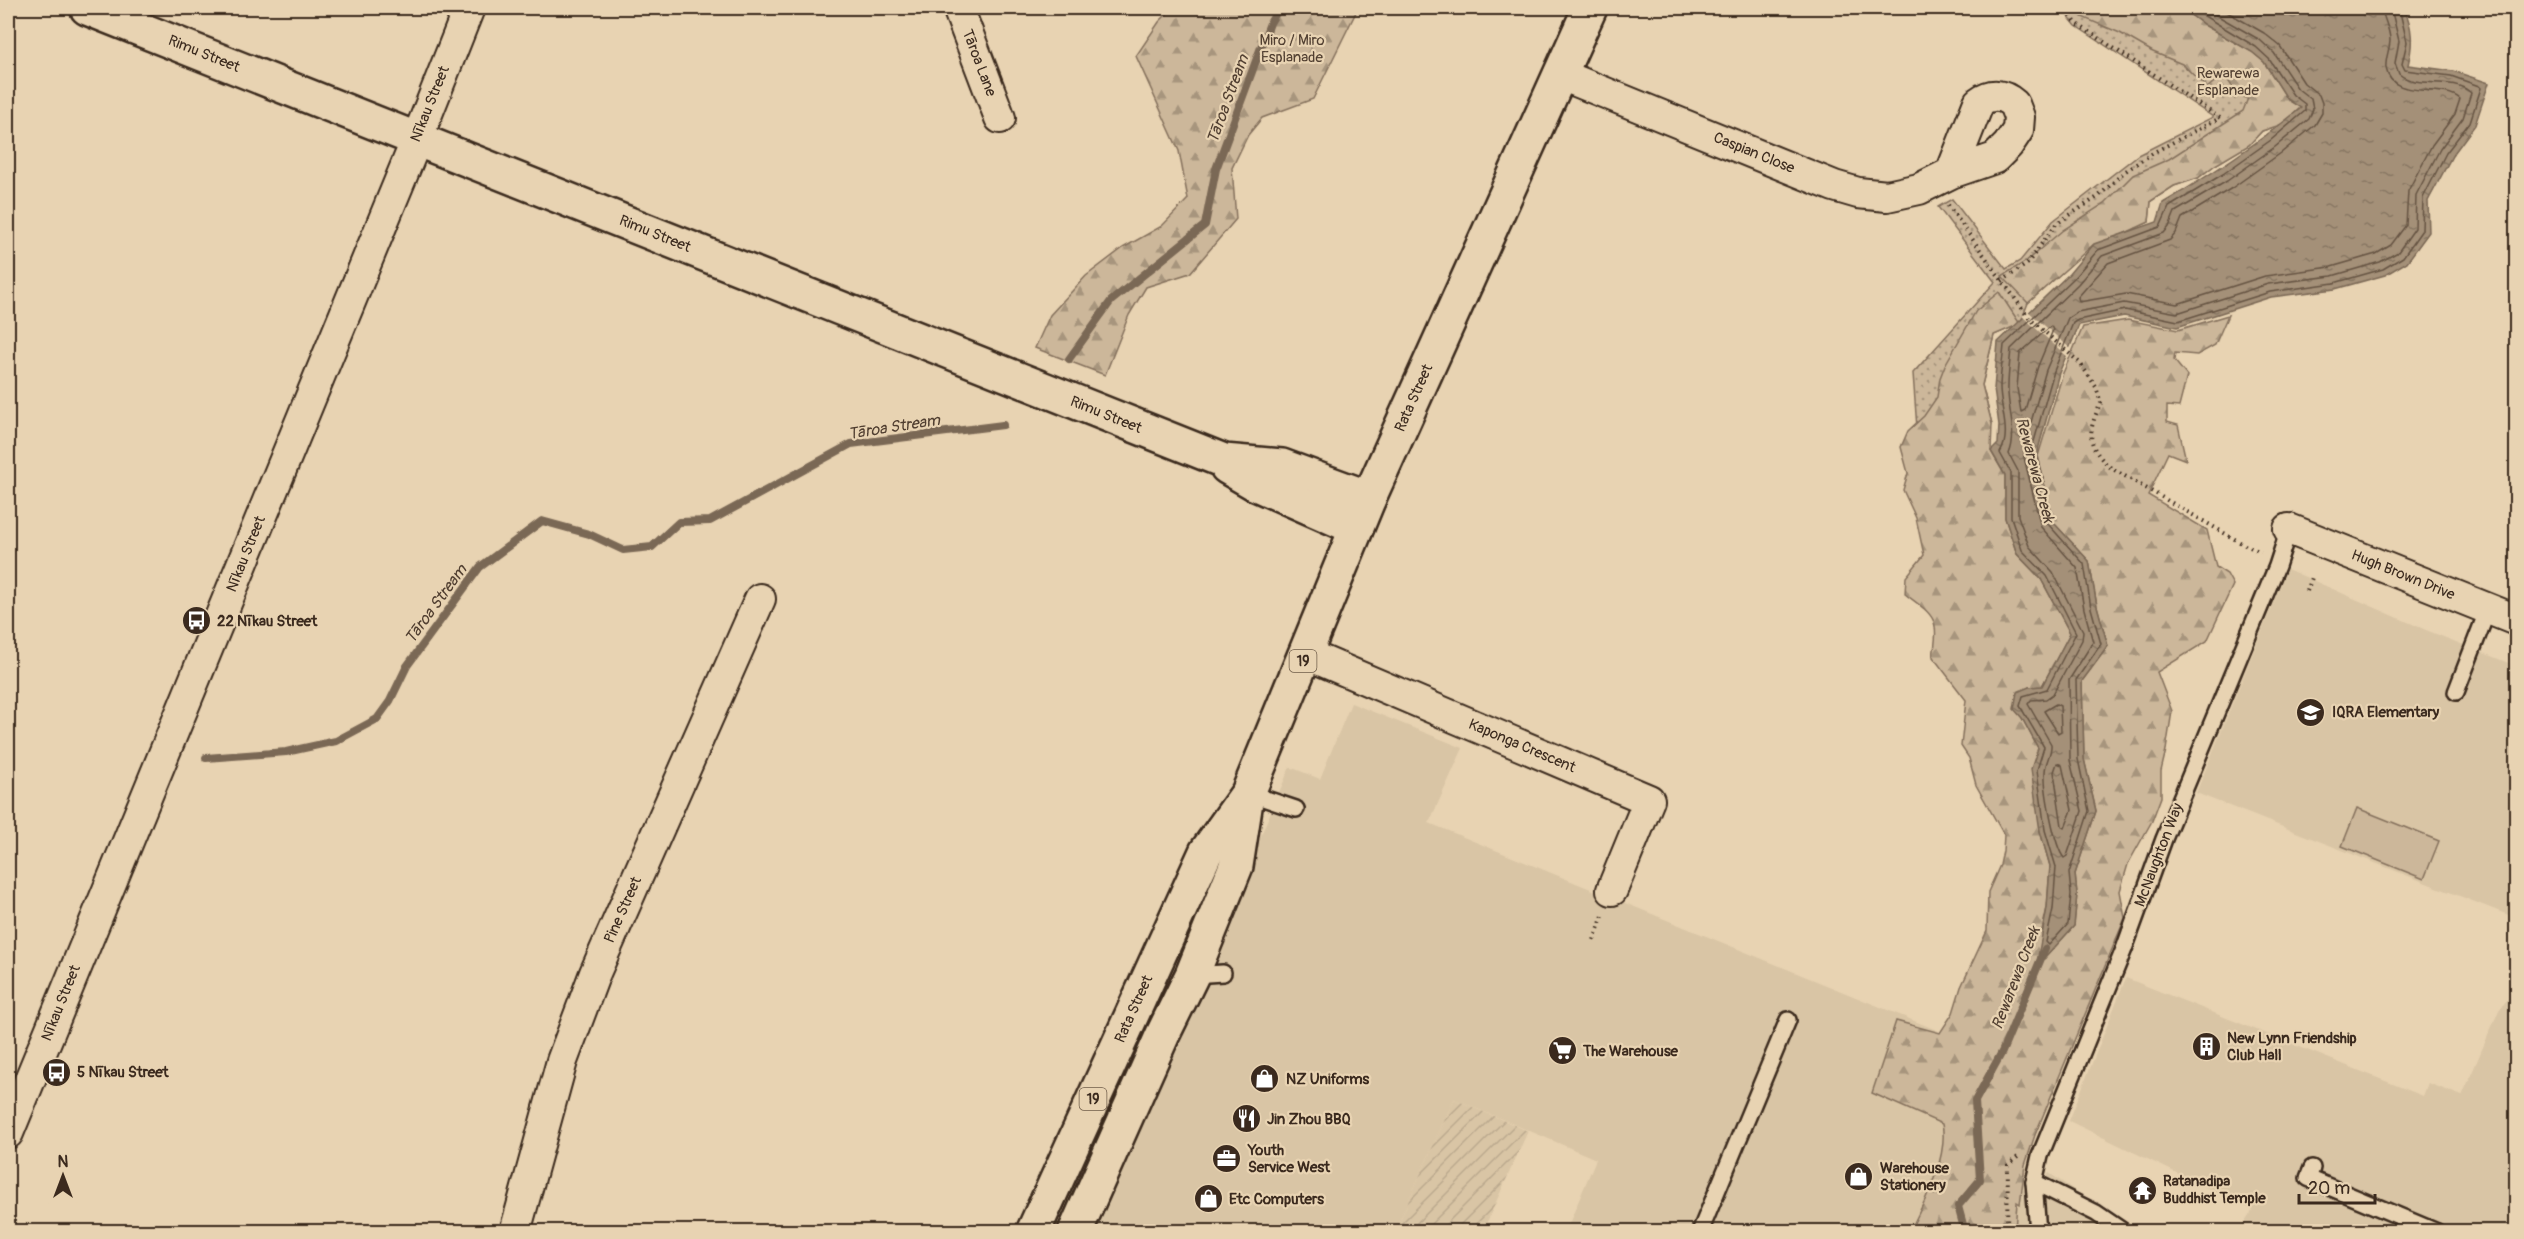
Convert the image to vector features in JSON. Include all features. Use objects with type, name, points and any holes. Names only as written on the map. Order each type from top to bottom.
[{"type":"main road","name":"Rimu Street","points":[[87,8],[1224,460],[1282,466],[1369,498]]},
{"type":"main road","name":"Rata Street","points":[[1033,1232],[1206,852],[1248,793],[1369,498],[1590,8]]},
{"type":"main road","name":"Rimu Street","points":[[1224,460],[1229,470],[1247,480],[1356,528]]},
{"type":"main road","name":"Rata Street","points":[[1075,1232],[1163,1034],[1207,974],[1236,866],[1248,793]]},
{"type":"street","name":"Nīkau Street","points":[[8,1133],[469,8]]},
{"type":"street","name":"Tāroa Lane","points":[[958,8],[1000,118]]},
{"type":"street","name":"Caspian Close","points":[[1559,74],[1834,186],[1858,193],[1887,196],[1919,189],[1951,173]]},
{"type":"street","name":"Hugh Brown Drive","points":[[2289,529],[2517,620]]},
{"type":"street","name":"Pine Street","points":[[515,1232],[562,1061],[595,973],[760,599]]},
{"type":"street","name":"Kaponga Crescent","points":[[1306,654],[1649,800],[1612,890]]},
{"type":"lane","name":"McNaughton Way","points":[[2038,1232],[2034,1182],[2040,1156],[2124,949],[2164,839],[2272,577],[2289,529]]},
{"type":"lane","points":[[2456,692],[2488,609]]},
{"type":"lane","points":[[1248,793],[1296,809]]},
{"type":"lane","points":[[1700,1232],[1788,1020]]},
{"type":"lane","points":[[2312,1168],[2308,1178],[2437,1232]]},
{"type":"lane","points":[[2034,1182],[2096,1213],[2124,1232]]},
{"type":"path","points":[[2002,281],[2026,264],[2056,224],[2099,196],[2124,172],[2220,118],[2077,24],[2065,8]]},
{"type":"path","points":[[1947,204],[2029,318],[2080,363],[2096,387],[2101,403],[2090,429],[2092,448],[2102,460],[2111,468],[2245,545],[2271,556]]},
{"type":"path","points":[[2307,591],[2313,575]]},
{"type":"path","points":[[2007,1232],[2008,1166],[2026,1150]]},
{"type":"shaded area","points":[[2287,569],[2426,630],[2516,666],[2516,918],[2196,793]]},
{"type":"shaded area","points":[[1351,703],[1463,748],[1429,823],[1939,1031],[1957,1081],[1938,1231],[1566,1231],[1596,1159],[1454,1099],[1395,1231],[1091,1232],[1290,767],[1320,779]]},
{"type":"shaded area","points":[[2126,978],[2423,1096],[2428,1083],[2462,1096],[2499,1010],[2516,989],[2516,1231],[2239,1231],[2253,1210],[2069,1121]]},
{"type":"shaded area","points":[[1454,1099],[1528,1131],[1483,1231],[1395,1231]]},
{"type":"shaded area","points":[[2049,1173],[2134,1231],[2015,1232],[2017,1202],[2020,1203],[2021,1190],[2038,1191]]},
{"type":"green space","name":"Miro / Miro Esplanade","points":[[1173,8],[1358,8],[1313,99],[1262,118],[1248,135],[1232,168],[1236,219],[1190,273],[1146,287],[1129,315],[1105,375],[1035,348],[1050,315],[1086,276],[1123,248],[1162,226],[1188,199],[1179,151],[1136,56],[1159,22]]},
{"type":"green space","name":"Rewarewa Esplanade","points":[[2061,8],[2181,8],[2283,124],[2262,131],[2249,145],[2198,178],[2174,186],[2151,201],[2149,222],[2117,237],[2092,245],[2028,303],[2020,324],[1994,335],[1982,385],[1992,424],[1920,470],[1913,373],[1995,282],[1938,207],[1952,199],[2006,269],[2020,261],[2053,221],[2138,155],[2213,117],[2076,26]]},
{"type":"green space","points":[[2075,8],[2181,8],[2206,26],[2252,52],[2264,62],[2288,100],[2301,107],[2283,124],[2262,131],[2249,145],[2198,178],[2174,186],[2151,201],[2149,222],[2093,245],[2028,303],[2002,276],[2025,262],[2063,230],[2105,203],[2133,175],[2169,159],[2243,111],[2248,98],[2227,95],[2233,88],[2224,74],[2207,88],[2182,64],[2082,17]]},
{"type":"green space","points":[[1999,292],[2020,324],[1994,335],[1982,385],[1992,424],[1991,451],[2005,475],[2005,518],[2017,554],[2041,579],[2070,633],[2042,686],[2029,687],[2022,718],[2038,748],[2040,831],[2050,866],[2047,908],[2042,930],[2044,959],[2074,926],[2077,894],[2075,874],[2096,811],[2084,759],[2082,681],[2108,646],[2097,606],[2089,561],[2053,522],[2038,456],[2063,373],[2083,327],[2128,320],[2178,330],[2228,315],[2215,345],[2197,355],[2175,353],[2174,360],[2187,376],[2179,407],[2167,406],[2167,422],[2178,425],[2186,460],[2168,453],[2148,495],[2207,530],[2216,567],[2227,574],[2233,585],[2207,641],[2157,672],[2172,711],[2161,771],[2161,797],[2152,821],[2128,864],[2120,891],[2125,918],[2035,1135],[2025,1165],[2020,1204],[2017,1202],[2015,1231],[1910,1231],[1939,1165],[1942,1151],[1942,1124],[1872,1093],[1896,1021],[1940,1033],[1953,1013],[1961,987],[1987,931],[1988,892],[2000,865],[2004,835],[1976,785],[1969,758],[1961,746],[1966,700],[1933,657],[1936,634],[1933,620],[1923,608],[1905,594],[1906,577],[1924,555],[1916,518],[1903,490],[1908,473],[1901,447],[1908,431],[1924,416],[1937,397],[1945,365],[1976,311]]},
{"type":"green space","points":[[2357,808],[2439,841],[2424,879],[2342,846]]},
{"type":"water","points":[[2181,8],[2404,8],[2411,36],[2408,65],[2453,71],[2489,83],[2475,125],[2452,156],[2428,201],[2429,232],[2407,262],[2385,275],[2335,289],[2271,297],[2177,327],[2124,316],[2079,325],[2059,373],[2038,456],[2053,522],[2089,561],[2097,606],[2108,646],[2082,681],[2084,759],[2096,811],[2075,874],[2077,894],[2074,926],[2044,959],[2038,957],[2047,908],[2050,866],[2040,831],[2031,769],[2038,748],[2022,718],[2014,709],[2017,692],[2029,687],[2042,686],[2070,633],[2041,579],[2017,554],[2005,518],[2005,475],[1991,451],[1998,444],[1999,425],[1994,389],[1998,342],[2069,274],[2094,244],[2157,222],[2163,203],[2234,158],[2301,108],[2288,100],[2264,62],[2252,52],[2206,26]]},
{"type":"pier","points":[[2028,311],[2072,350],[2069,358],[2022,316]]},
{"type":"waterway","name":"Tāroa Stream","points":[[1069,359],[1111,301],[1205,225],[1216,169],[1270,23],[1279,8]]},
{"type":"waterway","name":"Tāroa Stream","points":[[206,758],[286,752],[336,741],[377,719],[390,701],[407,666],[480,567],[542,521],[589,534],[623,550],[652,547],[679,522],[710,521],[851,444],[1003,425]]},
{"type":"waterway","name":"Rewarewa Creek","points":[[1965,1232],[1958,1206],[1980,1180],[1975,1101],[2002,1052],[2045,949]]},
{"type":"place","name":"22 Nīkau Street","points":[[196,621]]},
{"type":"place","name":"IQRA Elementary","points":[[2311,712]]},
{"type":"place","name":"New Lynn Friendship Club Hall","points":[[2206,1047]]},
{"type":"place","name":"The Warehouse","points":[[1562,1051]]},
{"type":"place","name":"5 Nīkau Street","points":[[56,1072]]},
{"type":"place","name":"NZ Uniforms","points":[[1265,1079]]},
{"type":"place","name":"Jin Zhou BBQ","points":[[1246,1119]]},
{"type":"place","name":"Youth Service West","points":[[1227,1159]]},
{"type":"place","name":"Warehouse Stationery","points":[[1859,1177]]},
{"type":"place","name":"Ratanadipa Buddhist Temple","points":[[2142,1190]]},
{"type":"place","name":"Etc Computers","points":[[1208,1199]]}]
